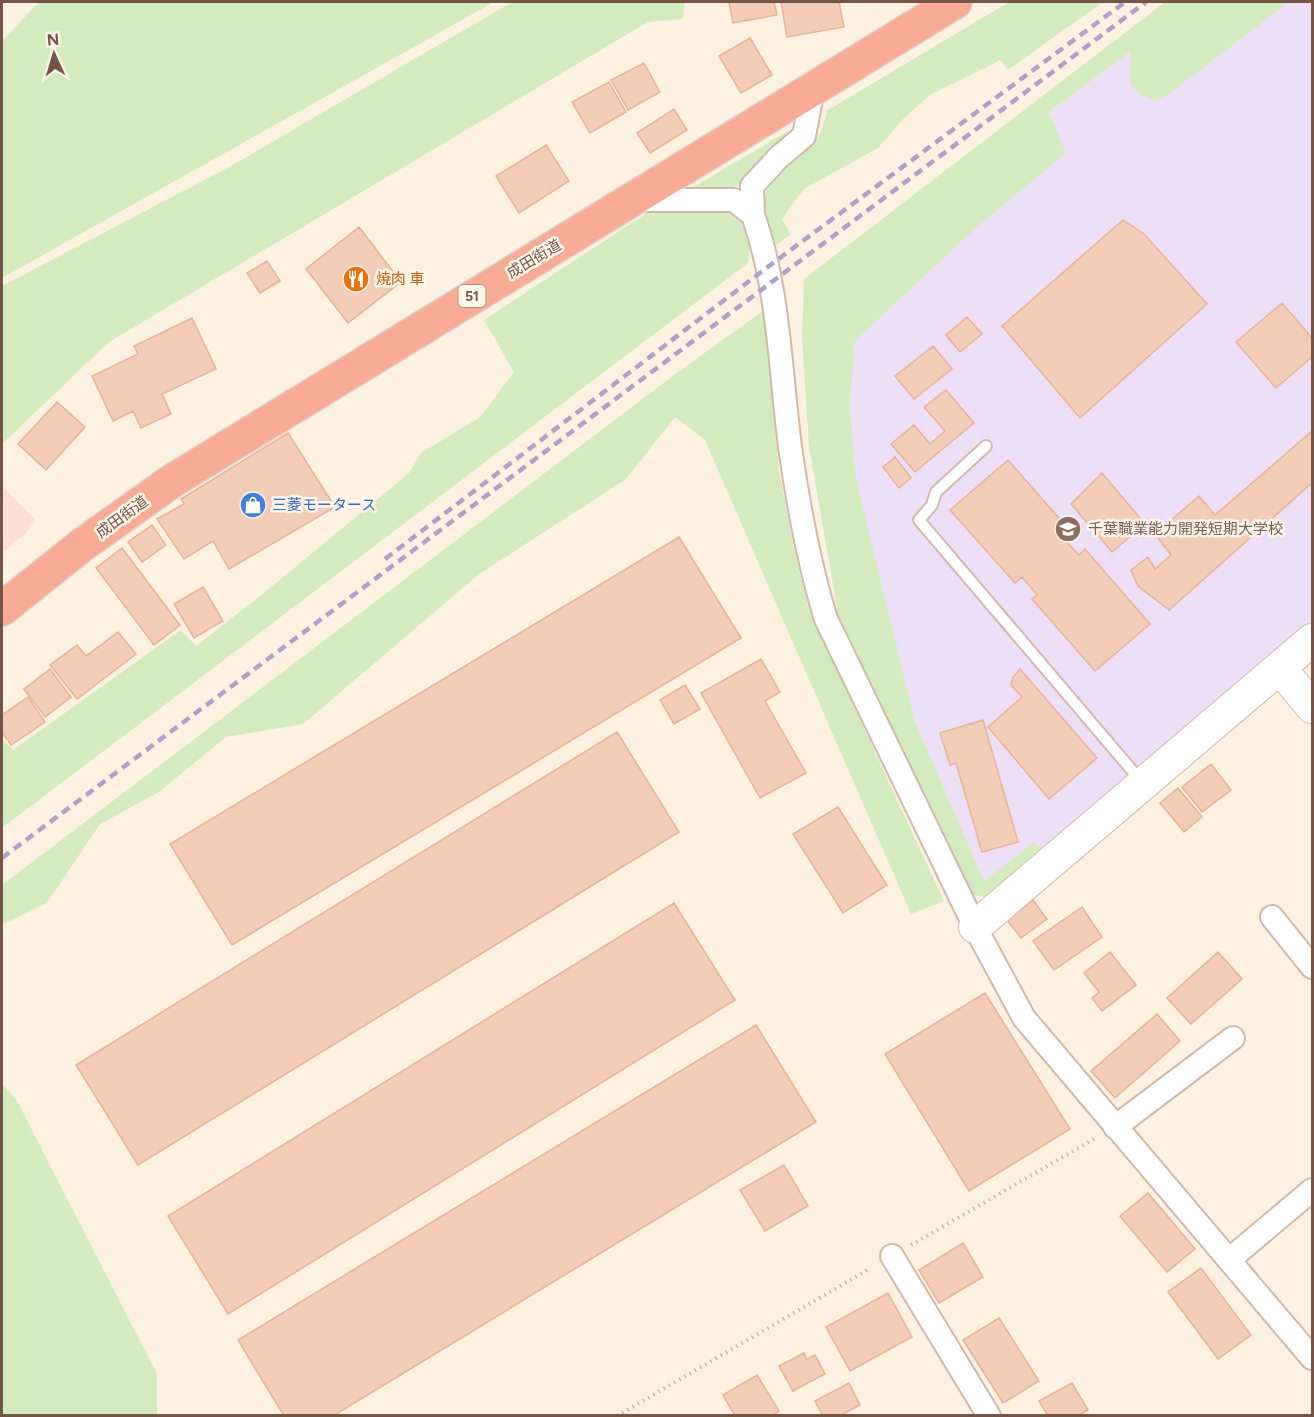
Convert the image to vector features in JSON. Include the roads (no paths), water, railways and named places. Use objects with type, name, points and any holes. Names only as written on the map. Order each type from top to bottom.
[{"type":"highway","name":"成田街道","points":[[2,609],[82,545],[172,481],[955,2]]},
{"type":"street","points":[[813,88],[804,136],[779,157],[752,186],[753,215],[769,266],[791,455],[823,610],[975,927],[1024,1018],[1312,1358]]},
{"type":"street","points":[[633,200],[734,200],[753,215]]},
{"type":"street","points":[[975,927],[1312,640]]},
{"type":"street","points":[[1280,668],[1312,706]]},
{"type":"street","points":[[1272,917],[1312,967]]},
{"type":"street","points":[[1115,1127],[1233,1038]]},
{"type":"street","points":[[1230,1259],[1312,1190]]},
{"type":"street","points":[[892,1256],[989,1416]]},
{"type":"lane","points":[[986,446],[936,492],[932,506],[919,520],[1143,784]]},
{"type":"railway","points":[[385,559],[769,266],[1125,2]]},
{"type":"railway","points":[[2,858],[1146,2]]},
{"type":"place","name":"焼肉 車","points":[[356,279]]},
{"type":"place","name":"三菱モータース","points":[[253,505]]},
{"type":"place","name":"千葉職業能力開発短期大学校","points":[[1068,529]]}]
